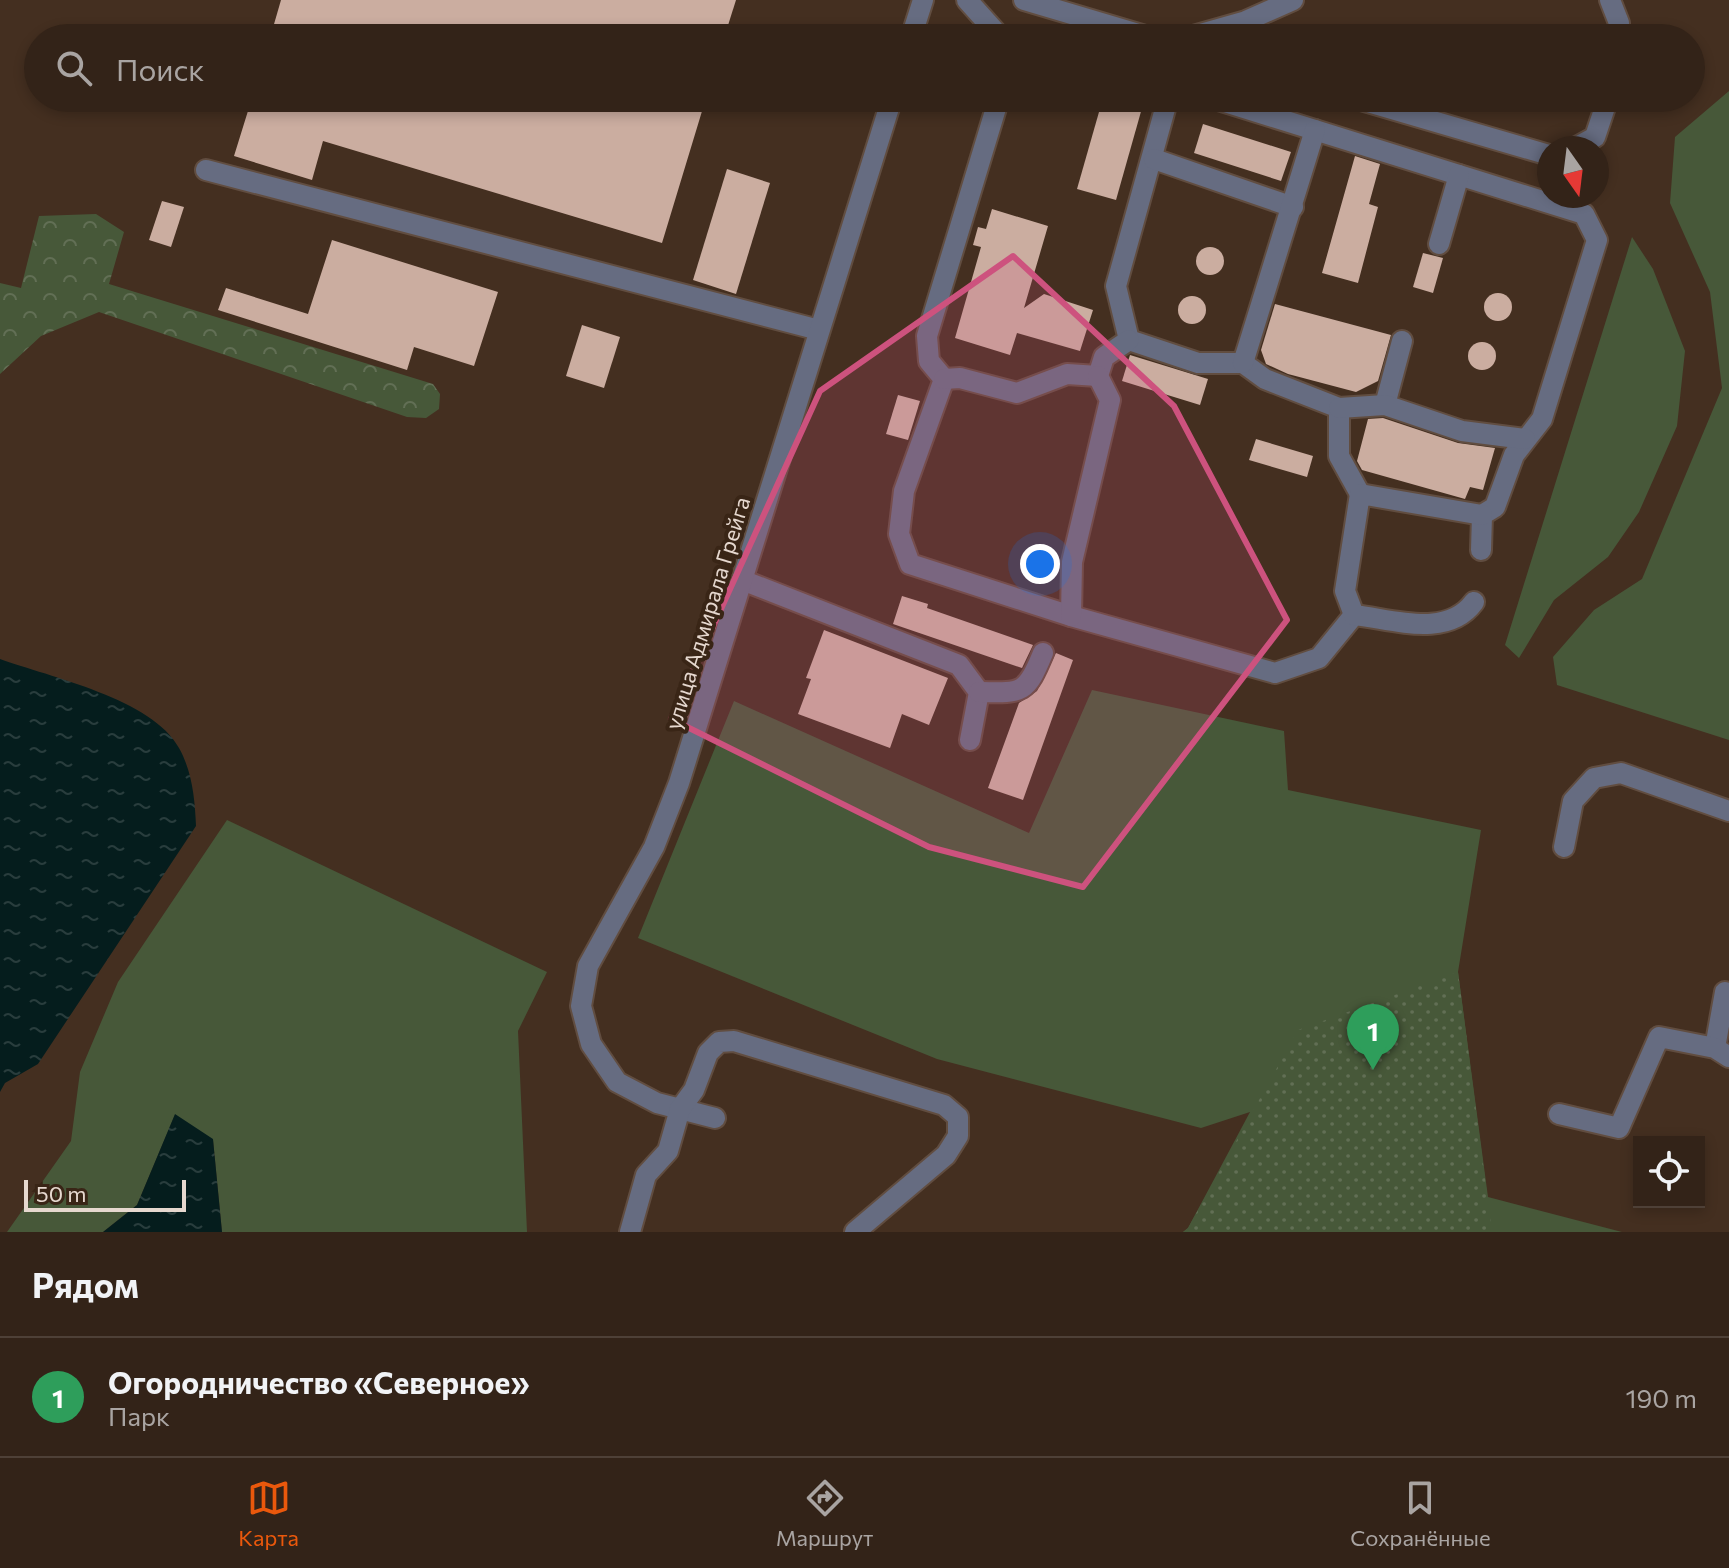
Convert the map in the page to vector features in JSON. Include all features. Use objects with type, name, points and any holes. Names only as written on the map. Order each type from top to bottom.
[{"type":"street","points":[[915,24],[923,0]]},
{"type":"street","points":[[967,0],[988,24]]},
{"type":"street","points":[[1024,0],[1105,24]]},
{"type":"street","points":[[1235,24],[1293,0]]},
{"type":"street","points":[[1610,0],[1619,24]]},
{"type":"street","name":"улица Адмирала Грейга","points":[[715,1118],[657,1103],[617,1082],[591,1044],[581,1006],[588,966],[654,847],[679,783],[888,112]]},
{"type":"street","points":[[944,379],[929,361],[927,336],[995,112]]},
{"type":"street","points":[[1129,340],[1116,286],[1165,112]]},
{"type":"street","points":[[1257,112],[1584,214],[1597,240],[1542,419],[1514,455],[1495,507],[1482,515],[1360,494]]},
{"type":"street","points":[[1402,112],[1537,151]]},
{"type":"street","points":[[1595,136],[1603,112]]},
{"type":"street","points":[[1243,363],[1315,130]]},
{"type":"street","points":[[1154,159],[1293,207]]},
{"type":"street","points":[[206,170],[819,330]]},
{"type":"street","points":[[1439,244],[1459,175]]},
{"type":"street","points":[[1071,616],[1072,562],[1110,400],[1098,376],[1104,357],[1129,340]]},
{"type":"street","points":[[1129,340],[1198,363],[1243,363],[1265,379],[1339,408],[1385,405],[1462,431],[1525,439]]},
{"type":"street","points":[[1385,405],[1402,341]]},
{"type":"street","points":[[944,379],[960,378],[1017,393],[1067,374],[1098,376]]},
{"type":"street","points":[[944,379],[904,491],[899,534],[910,564],[1071,616],[1275,673],[1319,658],[1354,615]]},
{"type":"street","points":[[1339,408],[1339,456],[1360,494],[1345,591],[1354,615]]},
{"type":"street","points":[[1481,550],[1482,515]]},
{"type":"street","points":[[742,580],[959,665],[979,692],[970,740]]},
{"type":"street","points":[[1354,615],[1437,625],[1465,614],[1474,602]]},
{"type":"street","points":[[979,692],[1013,693],[1030,683],[1043,653]]},
{"type":"street","points":[[1564,847],[1573,801],[1594,778],[1621,773],[1729,811]]},
{"type":"street","points":[[1559,1114],[1619,1128],[1659,1037],[1722,1052],[1725,992]]},
{"type":"street","points":[[630,1232],[646,1175],[668,1151],[680,1109],[694,1090],[708,1053],[719,1042],[734,1041],[944,1105],[958,1117],[958,1136],[946,1155],[855,1232]]},
{"type":"highlighted area","points":[[1013,256],[1174,406],[1287,620],[1083,887],[929,847],[671,719],[820,391]]},
{"type":"green space","points":[[1729,91],[1729,740],[1557,685],[1553,657],[1594,610],[1642,579],[1722,388],[1710,292],[1670,203],[1675,137]]},
{"type":"green space","points":[[96,214],[124,232],[109,284],[433,384],[440,394],[439,409],[426,418],[407,417],[99,312],[41,336],[0,374],[0,283],[21,288],[39,216]]},
{"type":"green space","points":[[1632,237],[1653,269],[1685,351],[1677,426],[1639,512],[1608,557],[1554,600],[1519,658],[1505,645]]},
{"type":"green space","points":[[1092,690],[1284,731],[1288,790],[1481,830],[1458,972],[1488,1197],[1622,1232],[1183,1232],[1188,1228],[1250,1112],[1201,1128],[937,1059],[638,938],[734,701],[1029,833]]},
{"type":"green space","points":[[227,820],[547,972],[518,1031],[527,1232],[222,1232],[213,1140],[175,1115],[137,1205],[103,1232],[7,1232],[71,1141],[80,1072],[118,982]]},
{"type":"green space","points":[[1458,972],[1492,1232],[1183,1232],[1298,1030]]},
{"type":"water","points":[[0,659],[72,682],[124,703],[166,731],[179,748],[187,766],[194,796],[196,826],[38,1064],[5,1083],[0,1092]]},
{"type":"water","points":[[175,1114],[213,1139],[222,1232],[103,1232],[137,1205]]},
{"type":"building","points":[[281,0],[736,0],[728,24],[274,24]]},
{"type":"building","points":[[248,112],[702,112],[662,243],[323,141],[312,180],[234,156]]},
{"type":"building","points":[[1099,112],[1141,112],[1116,200],[1077,189]]},
{"type":"building","points":[[1203,124],[1291,152],[1281,181],[1194,153]]},
{"type":"building","points":[[1355,156],[1380,164],[1369,204],[1378,207],[1358,283],[1322,273]]},
{"type":"building","points":[[727,169],[770,183],[736,294],[693,280]]},
{"type":"building","points":[[162,201],[184,207],[171,247],[149,240]]},
{"type":"building","points":[[992,209],[1048,226],[1024,308],[1044,294],[1093,310],[1080,351],[1017,333],[1010,355],[955,338],[981,247],[973,245],[978,227],[986,229]]},
{"type":"building","points":[[332,240],[498,292],[474,366],[414,347],[407,370],[218,310],[226,288],[308,314]]},
{"type":"building","points":[[1210,247],[1220,251],[1224,261],[1220,271],[1210,275],[1200,271],[1196,261],[1200,251]]},
{"type":"building","points":[[1423,253],[1443,258],[1433,293],[1413,287]]},
{"type":"building","points":[[1498,293],[1508,297],[1512,307],[1508,317],[1498,321],[1488,317],[1484,307],[1488,297]]},
{"type":"building","points":[[1192,296],[1202,300],[1206,310],[1202,320],[1192,324],[1182,320],[1178,310],[1182,300]]},
{"type":"building","points":[[1275,304],[1391,335],[1378,381],[1356,392],[1288,374],[1266,364],[1261,350]]},
{"type":"building","points":[[582,325],[620,337],[604,388],[566,376]]},
{"type":"building","points":[[1482,342],[1492,346],[1496,356],[1492,366],[1482,370],[1472,366],[1468,356],[1472,346]]},
{"type":"building","points":[[1130,355],[1208,379],[1200,405],[1122,381]]},
{"type":"building","points":[[898,395],[920,401],[908,440],[886,434]]},
{"type":"building","points":[[1383,418],[1458,443],[1495,448],[1483,490],[1470,487],[1465,499],[1362,470],[1357,461],[1368,419]]},
{"type":"building","points":[[1256,439],[1313,456],[1307,477],[1249,460]]},
{"type":"building","points":[[902,596],[928,604],[927,608],[1033,645],[1022,668],[893,624]]},
{"type":"building","points":[[824,630],[948,678],[929,725],[902,714],[890,748],[798,714],[811,679],[806,678]]},
{"type":"building","points":[[1056,653],[1073,660],[1023,800],[988,788],[1019,703],[1037,691]]},
{"type":"place","name":"Огородничество «Северное»","points":[[1373,1070]]}]
